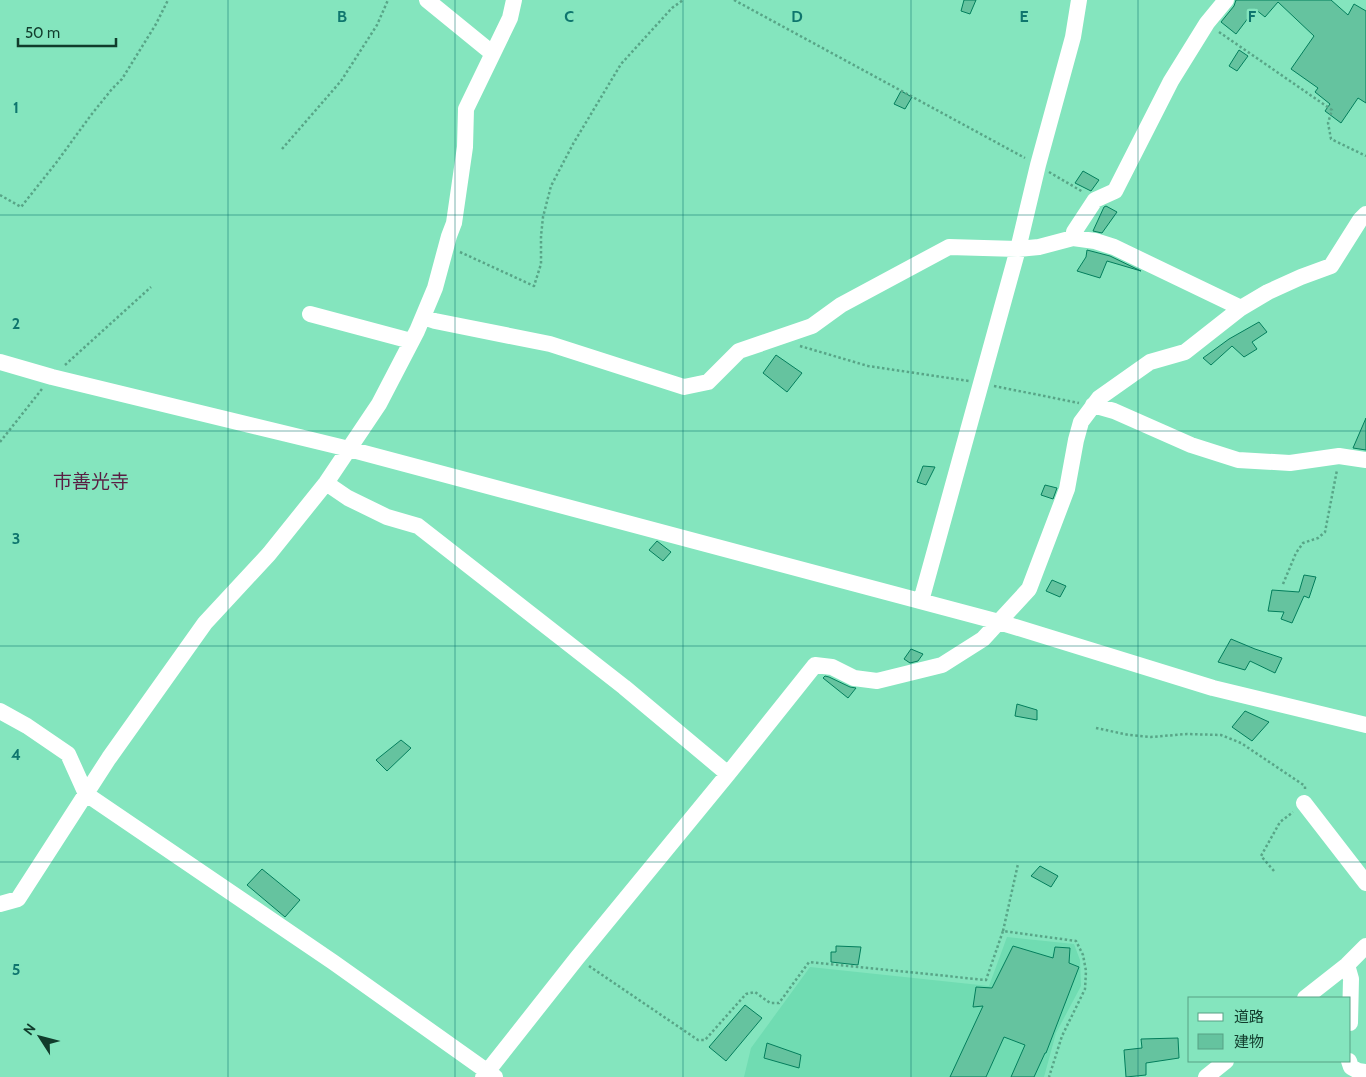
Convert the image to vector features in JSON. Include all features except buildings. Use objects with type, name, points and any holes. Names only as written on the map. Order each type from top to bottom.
[{"type":"street","points":[[427,0],[492,53]]},
{"type":"street","points":[[0,904],[18,899],[109,758],[206,623],[269,554],[326,483],[379,404],[417,331],[435,288],[454,223],[465,146],[466,109],[510,18],[514,0]]},
{"type":"street","points":[[921,601],[1018,248],[1038,165],[1073,37],[1079,0]]},
{"type":"street","points":[[1073,238],[1074,232],[1095,200],[1115,191],[1171,81],[1207,23],[1226,0]]},
{"type":"street","points":[[0,711],[27,726],[68,754],[86,794],[333,962],[489,1075],[577,958],[815,665],[832,667],[854,678],[877,681],[942,665],[976,645],[1029,588],[1067,489],[1081,422],[1099,398],[1150,362],[1185,352],[1241,308],[1268,292],[1331,266],[1360,220],[1366,214]]},
{"type":"street","points":[[423,317],[550,344],[684,387],[708,382],[739,351],[812,326],[841,305],[949,247],[1039,247],[1073,238],[1095,241],[1114,247],[1241,308]]},
{"type":"street","points":[[310,314],[411,341]]},
{"type":"street","points":[[0,362],[52,377],[349,449],[921,601],[999,622],[1213,688],[1366,725]]},
{"type":"street","points":[[1093,405],[1114,411],[1191,445],[1238,460],[1290,463],[1339,456],[1366,460]]},
{"type":"street","points":[[326,483],[348,498],[387,517],[418,526],[624,686],[728,774]]},
{"type":"street","points":[[1304,803],[1366,883]]},
{"type":"street","points":[[1306,997],[1347,965],[1366,946]]},
{"type":"street","points":[[1347,965],[1351,979],[1351,997]]},
{"type":"street","points":[[1206,1077],[1225,1062]]},
{"type":"street","points":[[1349,1062],[1351,1067],[1358,1071],[1366,1072]]},
{"type":"path","points":[[0,195],[22,207],[112,88],[122,79],[156,24],[168,0]]},
{"type":"path","points":[[282,149],[341,81],[377,25],[388,0]]},
{"type":"path","points":[[446,246],[534,286],[541,264],[543,218],[551,186],[573,144],[621,64],[672,8],[683,0]]},
{"type":"path","points":[[734,0],[1038,165],[1095,200]]},
{"type":"path","points":[[1207,23],[1332,110],[1328,123],[1331,140],[1366,156]]},
{"type":"path","points":[[0,442],[52,377],[151,287]]},
{"type":"path","points":[[776,339],[868,366],[981,383],[1093,405]]},
{"type":"path","points":[[1282,584],[1296,553],[1303,544],[1318,538],[1325,532],[1339,456]]},
{"type":"path","points":[[1096,728],[1129,735],[1151,737],[1187,734],[1221,735],[1241,742],[1305,786],[1304,803],[1280,822],[1261,856],[1274,871]]},
{"type":"path","points":[[577,958],[698,1040],[705,1040],[746,994],[755,992],[770,1003],[779,1002],[808,962],[986,980],[1003,931],[1018,864]]},
{"type":"path","points":[[1003,931],[1076,941],[1083,955],[1086,971],[1085,989],[1062,1036],[1049,1077]]},
{"type":"shaded area","points":[[1007,937],[1074,944],[1080,960],[1081,986],[1056,1033],[1044,1077],[744,1077],[751,1048],[810,967],[989,986]]},
{"type":"district","name":"市善光寺","points":[[91,481]]}]
